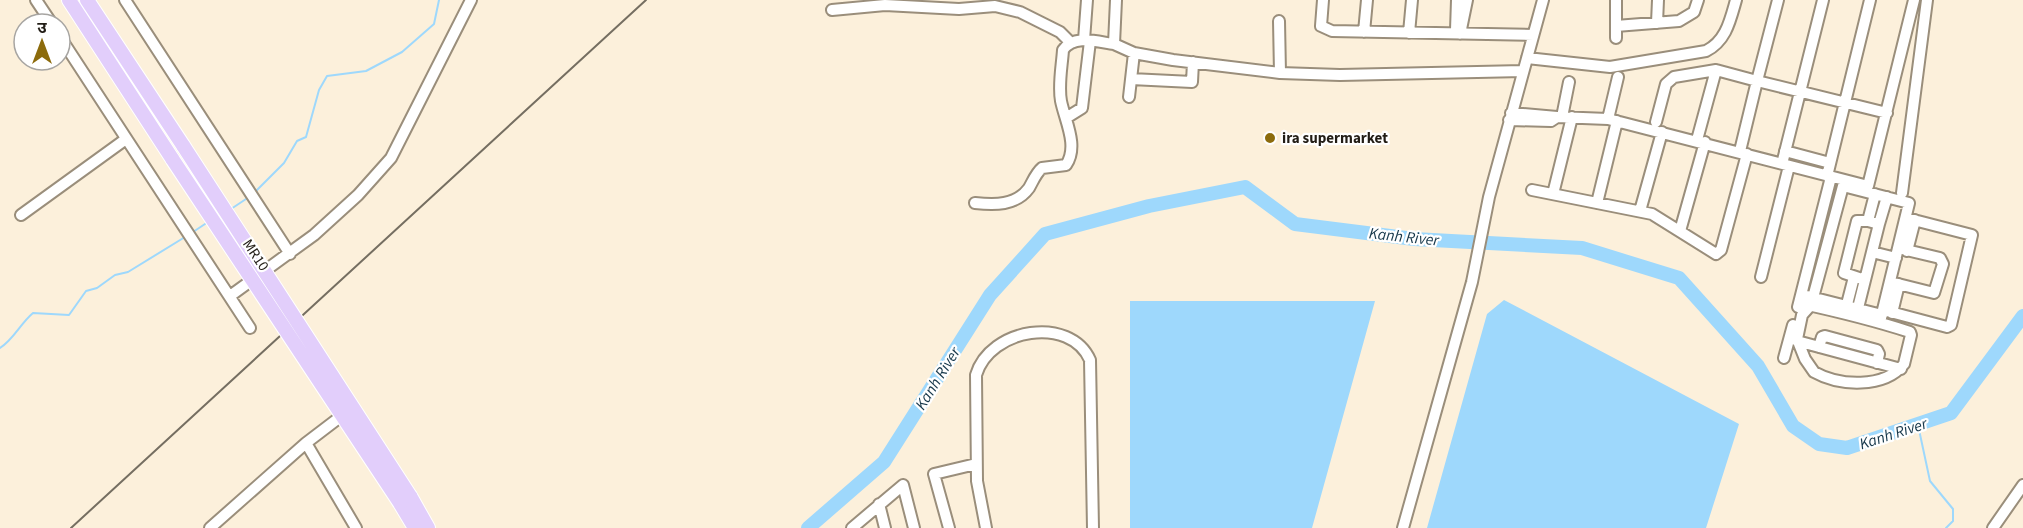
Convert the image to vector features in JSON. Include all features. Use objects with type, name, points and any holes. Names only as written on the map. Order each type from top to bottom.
[{"type":"main road","name":"MR10","points":[[69,0],[173,160],[405,500],[428,528]]},
{"type":"main road","name":"MR10","points":[[87,0],[184,147],[405,500],[415,528]]},
{"type":"street","points":[[125,0],[290,254]]},
{"type":"street","points":[[230,296],[290,254],[358,195],[391,158],[471,0]]},
{"type":"street","points":[[1066,118],[1082,108],[1087,40],[1087,0]]},
{"type":"street","points":[[1114,44],[1116,0]]},
{"type":"street","points":[[1323,0],[1321,26],[1326,30],[1533,35]]},
{"type":"street","points":[[1364,32],[1367,0]]},
{"type":"street","points":[[1409,33],[1412,0]]},
{"type":"street","points":[[1457,0],[1458,34]]},
{"type":"street","points":[[1458,34],[1467,0]]},
{"type":"street","points":[[1403,528],[1473,282],[1489,197],[1543,0]]},
{"type":"street","points":[[1616,0],[1616,39]]},
{"type":"street","points":[[1658,0],[1658,23]]},
{"type":"street","points":[[1616,26],[1658,23],[1689,17],[1698,0]]},
{"type":"street","points":[[1527,58],[1610,67],[1706,51],[1718,45],[1723,38],[1736,0]]},
{"type":"street","points":[[1532,190],[1656,216],[1713,253],[1719,253],[1757,81],[1778,0]]},
{"type":"street","points":[[1761,277],[1786,164],[1785,151],[1823,0]]},
{"type":"street","points":[[1784,358],[1870,0]]},
{"type":"street","points":[[1851,311],[1860,278],[1872,252],[1887,113],[1914,0]]},
{"type":"street","points":[[1902,193],[1927,0]]},
{"type":"street","points":[[832,10],[885,4],[958,9],[995,6],[1020,12],[1060,32],[1071,43]]},
{"type":"street","points":[[1279,21],[1280,73]]},
{"type":"street","points":[[975,203],[994,205],[1014,200],[1027,190],[1042,168],[1066,165],[1071,149],[1060,89],[1063,50],[1071,43],[1087,40],[1114,44],[1134,53],[1280,73],[1340,75],[1523,71]]},
{"type":"street","points":[[1129,97],[1134,53]]},
{"type":"street","points":[[72,55],[250,328]]},
{"type":"street","points":[[1131,79],[1192,82],[1193,62]]},
{"type":"street","points":[[1680,231],[1716,70]]},
{"type":"street","points":[[1640,211],[1668,81],[1681,75],[1716,70],[1800,93],[1887,113]]},
{"type":"street","points":[[1597,203],[1613,120],[1618,77]]},
{"type":"street","points":[[1553,194],[1569,82]]},
{"type":"street","points":[[1510,116],[1613,120],[1659,127],[1908,202],[1910,219],[1900,252],[1895,283],[1884,315]]},
{"type":"street","points":[[21,215],[126,139]]},
{"type":"street","points":[[1785,151],[1830,163]]},
{"type":"street","points":[[1884,315],[1911,333],[1904,364],[1900,369],[1883,378],[1861,384],[1835,379],[1811,369],[1797,340],[1802,315],[1812,301],[1841,187],[1914,196]]},
{"type":"street","points":[[1800,298],[1851,311],[1947,327],[1951,325],[1972,235],[1910,219]]},
{"type":"street","points":[[1860,278],[1844,273],[1857,221],[1874,223]]},
{"type":"street","points":[[1872,252],[1900,252],[1940,258],[1943,264],[1934,293],[1895,283]]},
{"type":"street","points":[[986,528],[976,464],[976,375],[980,360],[992,348],[1015,336],[1035,333],[1057,334],[1082,347],[1092,368],[1093,528]]},
{"type":"street","points":[[1797,340],[1900,369]]},
{"type":"street","points":[[210,528],[306,442],[358,404]]},
{"type":"street","points":[[306,442],[356,528]]},
{"type":"street","points":[[949,528],[934,474],[976,464]]},
{"type":"street","points":[[1994,528],[2023,485]]},
{"type":"street","points":[[852,528],[903,486],[914,528]]},
{"type":"street","points":[[879,504],[885,528]]},
{"type":"water","points":[[1504,300],[1739,424],[1706,528],[1427,528],[1487,314]]},
{"type":"water","points":[[1130,301],[1375,301],[1312,528],[1130,528]]},
{"type":"waterway","points":[[255,192],[284,163],[297,141],[306,137],[319,90],[327,76],[366,71],[402,52],[434,24],[439,0]]},
{"type":"waterway","name":"Kanh River","points":[[808,528],[884,462],[990,295],[1045,234],[1149,206],[1245,187],[1295,224],[1414,239],[1582,248],[1679,278],[1758,366],[1793,426],[1819,444],[1847,448],[1951,413],[2023,316]]},
{"type":"waterway","points":[[231,209],[249,197]]},
{"type":"waterway","points":[[193,232],[208,222]]},
{"type":"waterway","points":[[0,348],[33,313],[69,315],[86,291],[97,288],[115,275],[128,272],[185,237]]},
{"type":"waterway","points":[[1918,425],[1930,481],[1953,509],[1953,521],[1946,528]]},
{"type":"railway","points":[[71,528],[646,0]]},
{"type":"place","name":"ira supermarket","points":[[1270,138]]}]
